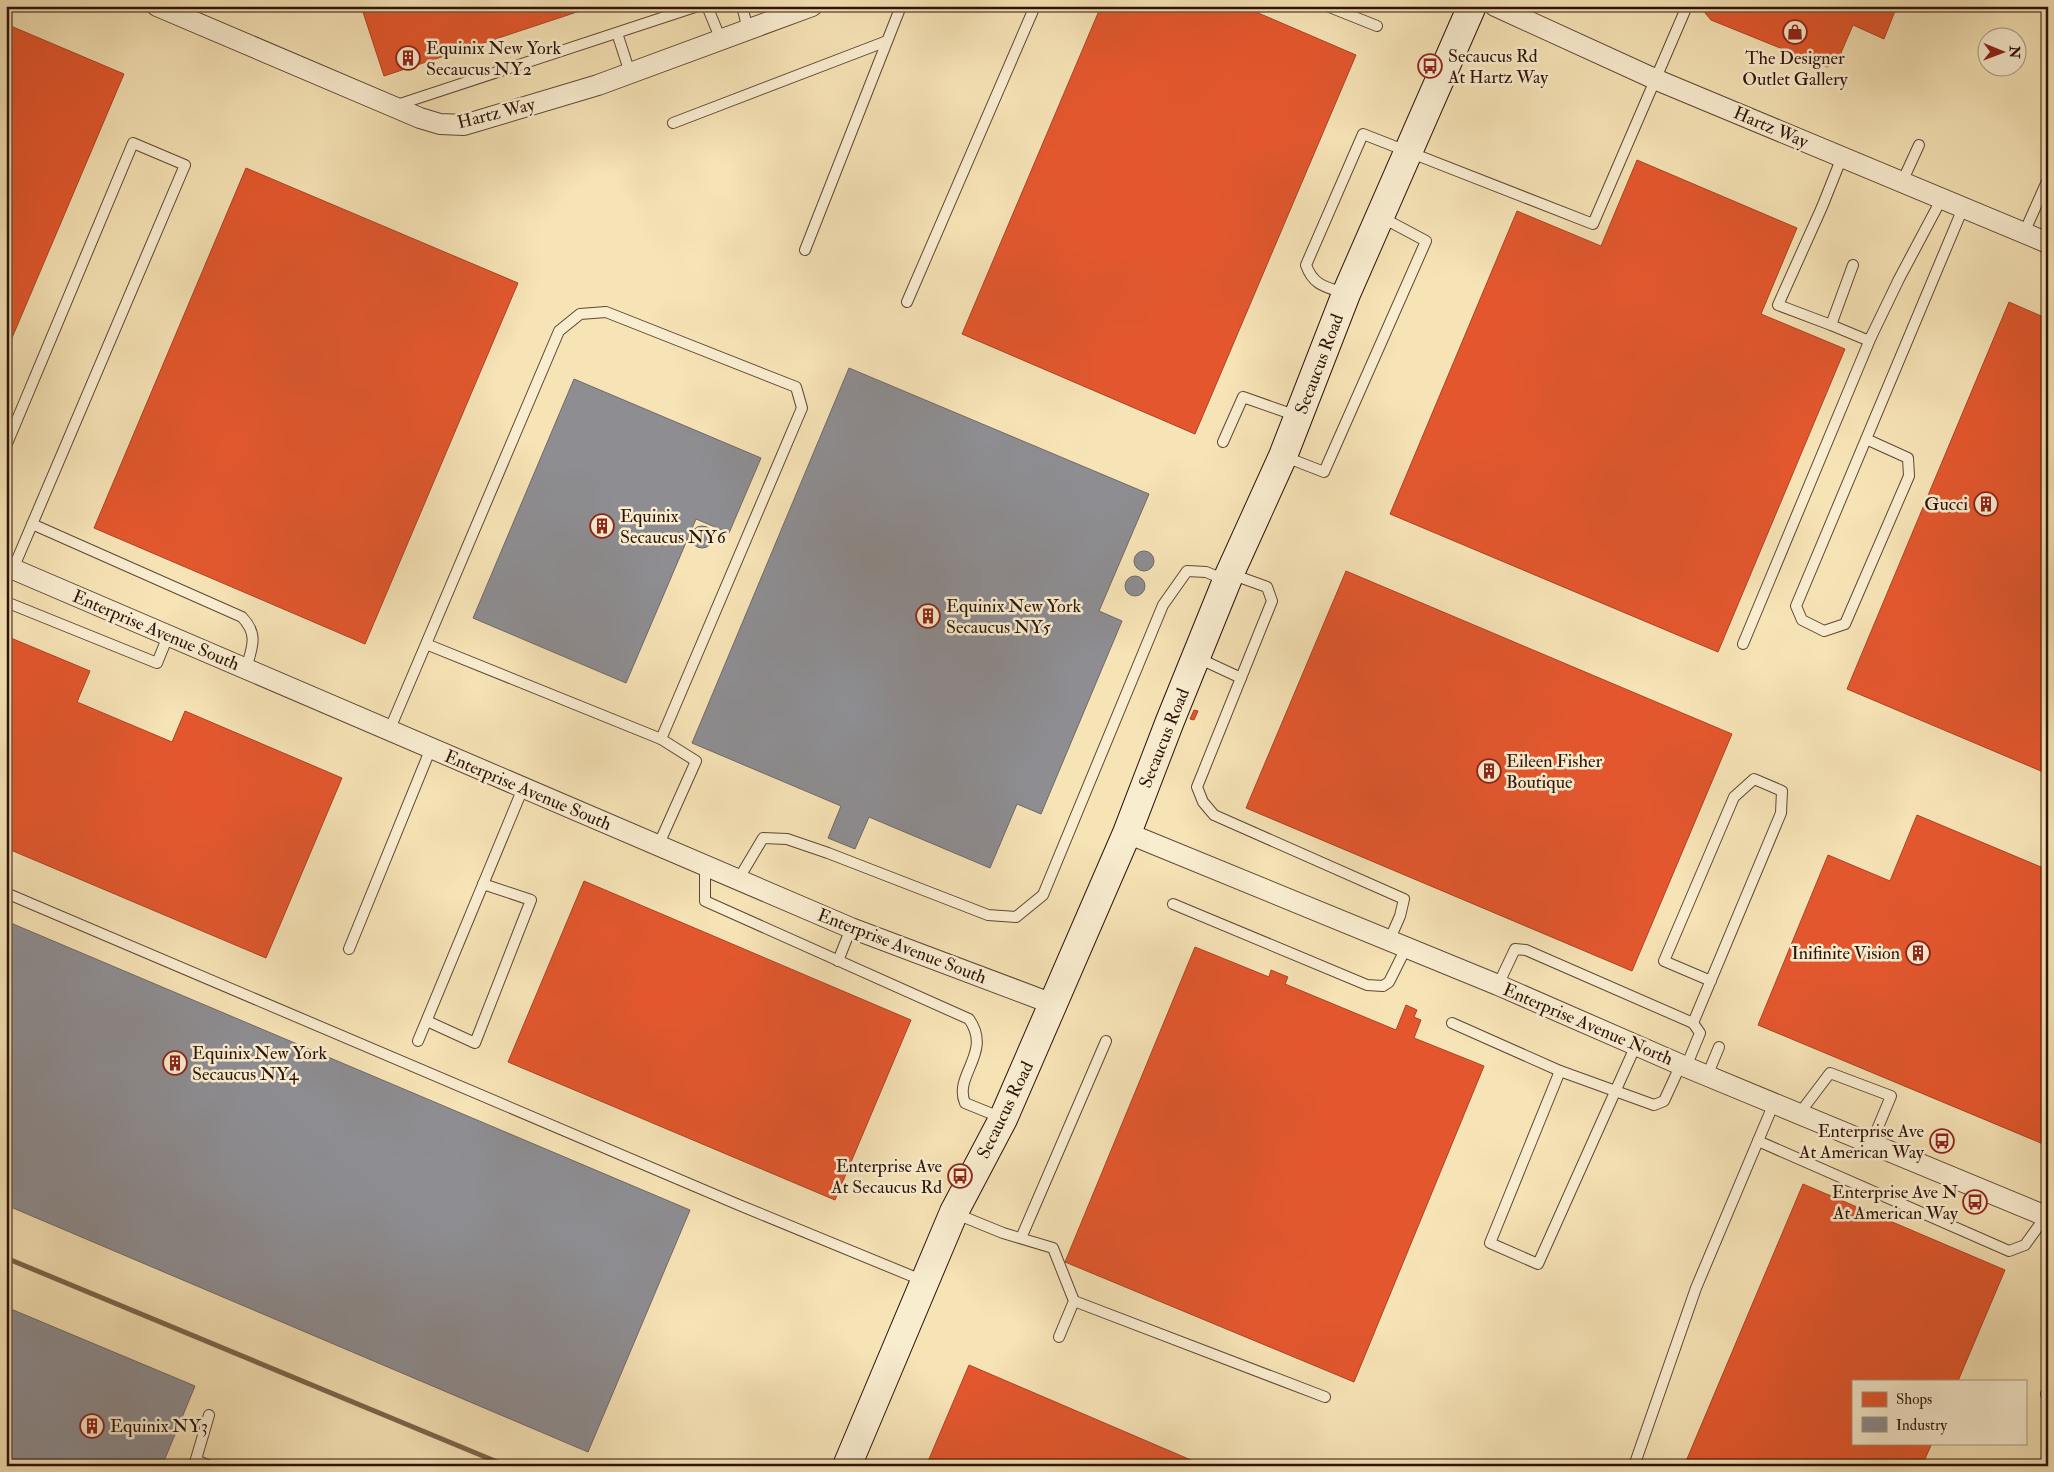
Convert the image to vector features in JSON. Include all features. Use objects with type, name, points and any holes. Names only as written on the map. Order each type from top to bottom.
[{"type":"main road","name":"Secaucus Road","points":[[847,1466],[954,1212],[1003,1118],[1054,1004],[1127,833],[1228,577],[1283,456],[1346,294],[1472,6]]},
{"type":"street","name":"Hartz Way","points":[[157,6],[392,106],[429,121],[450,125],[464,124],[598,86],[812,6]]},
{"type":"street","name":"Hartz Way","points":[[1495,6],[1657,80],[2048,243]]},
{"type":"street","name":"Enterprise Avenue South","points":[[8,567],[851,928],[1054,1004]]},
{"type":"street","name":"Enterprise Avenue North","points":[[1127,833],[1498,985],[1683,1066],[2047,1216]]},
{"type":"lane","points":[[392,106],[698,6]]},
{"type":"lane","points":[[707,6],[720,40]]},
{"type":"lane","points":[[742,6],[748,30]]},
{"type":"lane","points":[[805,250],[901,6]]},
{"type":"lane","points":[[907,302],[1035,6]]},
{"type":"lane","points":[[1327,6],[1377,26]]},
{"type":"lane","points":[[1346,294],[1324,286],[1310,278],[1306,265],[1363,134],[1593,224],[1657,80],[1687,6]]},
{"type":"lane","points":[[617,32],[630,74]]},
{"type":"lane","points":[[673,123],[888,41]]},
{"type":"lane","points":[[6,446],[133,143],[185,165],[32,524],[8,567]]},
{"type":"lane","points":[[1902,182],[1919,146]]},
{"type":"lane","points":[[1842,157],[1822,207],[1778,304],[1867,340],[1871,337]]},
{"type":"lane","points":[[2024,233],[2048,179]]},
{"type":"lane","points":[[1743,644],[1871,337],[1942,198]]},
{"type":"lane","points":[[1866,438],[1908,458],[1909,476],[1846,624],[1824,631],[1802,620],[1796,606],[1866,438],[1963,208]]},
{"type":"lane","points":[[1283,456],[1324,472],[1426,241],[1380,217]]},
{"type":"lane","points":[[1831,325],[1853,265]]},
{"type":"lane","points":[[389,730],[559,331],[580,314],[606,312],[796,387],[802,408],[661,739]]},
{"type":"lane","points":[[1222,442],[1243,397],[1298,417]]},
{"type":"lane","points":[[32,524],[242,617],[250,625],[254,640],[246,669]]},
{"type":"lane","points":[[738,880],[763,838],[787,839],[828,852],[988,915],[1016,917],[1043,895],[1163,605],[1187,572],[1206,572],[1267,586],[1272,601],[1197,787],[1203,802],[1214,815],[1404,899],[1389,982],[1383,986],[1367,984],[1173,904]]},
{"type":"lane","points":[[6,602],[157,663],[168,636]]},
{"type":"lane","points":[[426,644],[661,739],[696,761],[658,846]]},
{"type":"lane","points":[[1197,658],[1241,678]]},
{"type":"lane","points":[[349,949],[431,748]]},
{"type":"lane","points":[[1693,1023],[1711,981],[1781,813],[1782,791],[1754,779],[1734,797],[1664,961],[1711,981]]},
{"type":"lane","points":[[418,1041],[523,788]]},
{"type":"lane","points":[[705,866],[705,901],[969,1019],[974,1026],[978,1039],[975,1057],[962,1092],[965,1103],[1003,1118]]},
{"type":"lane","points":[[427,1020],[475,1043],[531,900],[483,884]]},
{"type":"lane","points":[[6,892],[730,1202],[925,1281]]},
{"type":"lane","points":[[838,961],[851,928]]},
{"type":"lane","points":[[1452,1023],[1560,1071],[1654,1105],[1664,1100],[1700,1033],[1693,1023],[1526,950],[1514,949],[1498,985]]},
{"type":"lane","points":[[1021,1238],[1106,1041]]},
{"type":"lane","points":[[1560,1071],[1490,1243],[1538,1264],[1636,1045]]},
{"type":"lane","points":[[1707,1076],[1720,1047]]},
{"type":"lane","points":[[1799,1114],[1830,1073],[1891,1096],[1871,1144]]},
{"type":"lane","points":[[1634,1466],[1696,1288],[1774,1103]]},
{"type":"lane","points":[[1758,1141],[2009,1251],[2025,1245],[2047,1216]]},
{"type":"lane","points":[[954,1212],[1021,1238],[1053,1248],[1074,1302],[1059,1336]]},
{"type":"lane","points":[[1074,1302],[1325,1397]]},
{"type":"lane","points":[[209,1415],[195,1463],[210,1466]]},
{"type":"building: Shops","name":"Equinix New York Secaucus NY2","points":[[361,6],[595,6],[384,76]]},
{"type":"building: Shops","points":[[1101,6],[1242,6],[1356,55],[1195,434],[962,334]]},
{"type":"building: Shops","name":"The Designer Outlet Gallery","points":[[1704,6],[1897,6],[1884,39],[1853,25],[1837,62],[1827,67],[1711,20],[1705,13]]},
{"type":"building: Shops","points":[[6,24],[124,74],[6,352]]},
{"type":"building: Shops","points":[[1637,160],[1797,228],[1761,314],[1845,349],[1718,652],[1390,514],[1517,211],[1601,246]]},
{"type":"building: Shops","points":[[246,168],[518,283],[365,644],[94,528]]},
{"type":"building: Shops","name":"Gucci","points":[[2009,302],[2048,319],[2048,774],[1847,689]]},
{"type":"building: Shops","name":"Eileen Fisher Boutique","points":[[1346,571],[1732,734],[1632,971],[1246,808]]},
{"type":"building: Shops","points":[[6,636],[90,671],[77,702],[172,742],[185,711],[342,778],[266,958],[6,848]]},
{"type":"building: Shops","points":[[1194,710],[1198,711],[1194,720],[1190,719]]},
{"type":"building: Shops","name":"Inifinite Vision","points":[[1917,815],[2048,870],[2048,1146],[1758,1025],[1828,855],[1890,881]]},
{"type":"building: Shops","points":[[584,881],[911,1020],[835,1200],[508,1062]]},
{"type":"building: Shops","points":[[1195,947],[1269,977],[1271,970],[1288,977],[1285,984],[1396,1030],[1406,1005],[1417,1010],[1414,1017],[1421,1020],[1414,1038],[1484,1066],[1354,1382],[1065,1262]]},
{"type":"building: Shops","points":[[1939,1137],[1948,1140],[1946,1146],[1937,1142]]},
{"type":"building: Shops","points":[[1803,1184],[2005,1270],[1958,1380],[1852,1380],[1852,1444],[1932,1444],[1922,1466],[1684,1466]]},
{"type":"building: Shops","points":[[969,1365],[1205,1466],[926,1466]]},
{"type":"building: Industry","name":"Equinix New York Secaucus NY5","points":[[849,368],[1149,494],[1099,611],[1122,621],[1041,814],[1017,804],[990,868],[869,817],[855,849],[828,838],[841,806],[692,743]]},
{"type":"building: Industry","name":"Equinix Secaucus NY6","points":[[574,379],[761,458],[729,533],[696,519],[626,683],[473,618]]},
{"type":"building: Industry","points":[[702,526],[712,533],[713,537],[706,547],[702,548],[692,541],[691,537],[698,527]]},
{"type":"building: Industry","points":[[1144,551],[1151,554],[1154,561],[1151,568],[1144,571],[1137,568],[1134,561],[1137,554]]},
{"type":"building: Industry","points":[[1135,576],[1142,579],[1145,586],[1142,593],[1135,596],[1128,593],[1125,586],[1128,579]]},
{"type":"building: Industry","name":"Equinix New York Secaucus NY4","points":[[6,921],[690,1210],[588,1452],[6,1205]]},
{"type":"building: Industry","name":"Equinix NY3","points":[[6,1307],[195,1386],[162,1466],[6,1466]]},
{"type":"waterway","points":[[6,1258],[507,1466]]},
{"type":"place","name":"The Designer Outlet Gallery","points":[[1795,32]]},
{"type":"place","name":"Equinix New York Secaucus NY2","points":[[408,58]]},
{"type":"place","name":"Secaucus Rd At Hartz Way","points":[[1430,66]]},
{"type":"place","name":"Gucci","points":[[1986,504]]},
{"type":"place","name":"Equinix Secaucus NY6","points":[[602,526]]},
{"type":"place","name":"Equinix New York Secaucus NY5","points":[[928,616]]},
{"type":"place","name":"Eileen Fisher Boutique","points":[[1489,771]]},
{"type":"place","name":"Inifinite Vision","points":[[1918,953]]},
{"type":"place","name":"Equinix New York Secaucus NY4","points":[[175,1063]]},
{"type":"place","name":"Enterprise Ave At American Way","points":[[1942,1141]]},
{"type":"place","name":"Enterprise Ave At Secaucus Rd","points":[[960,1176]]},
{"type":"place","name":"Enterprise Ave N At American Way","points":[[1975,1202]]},
{"type":"place","name":"Equinix NY3","points":[[92,1426]]}]
